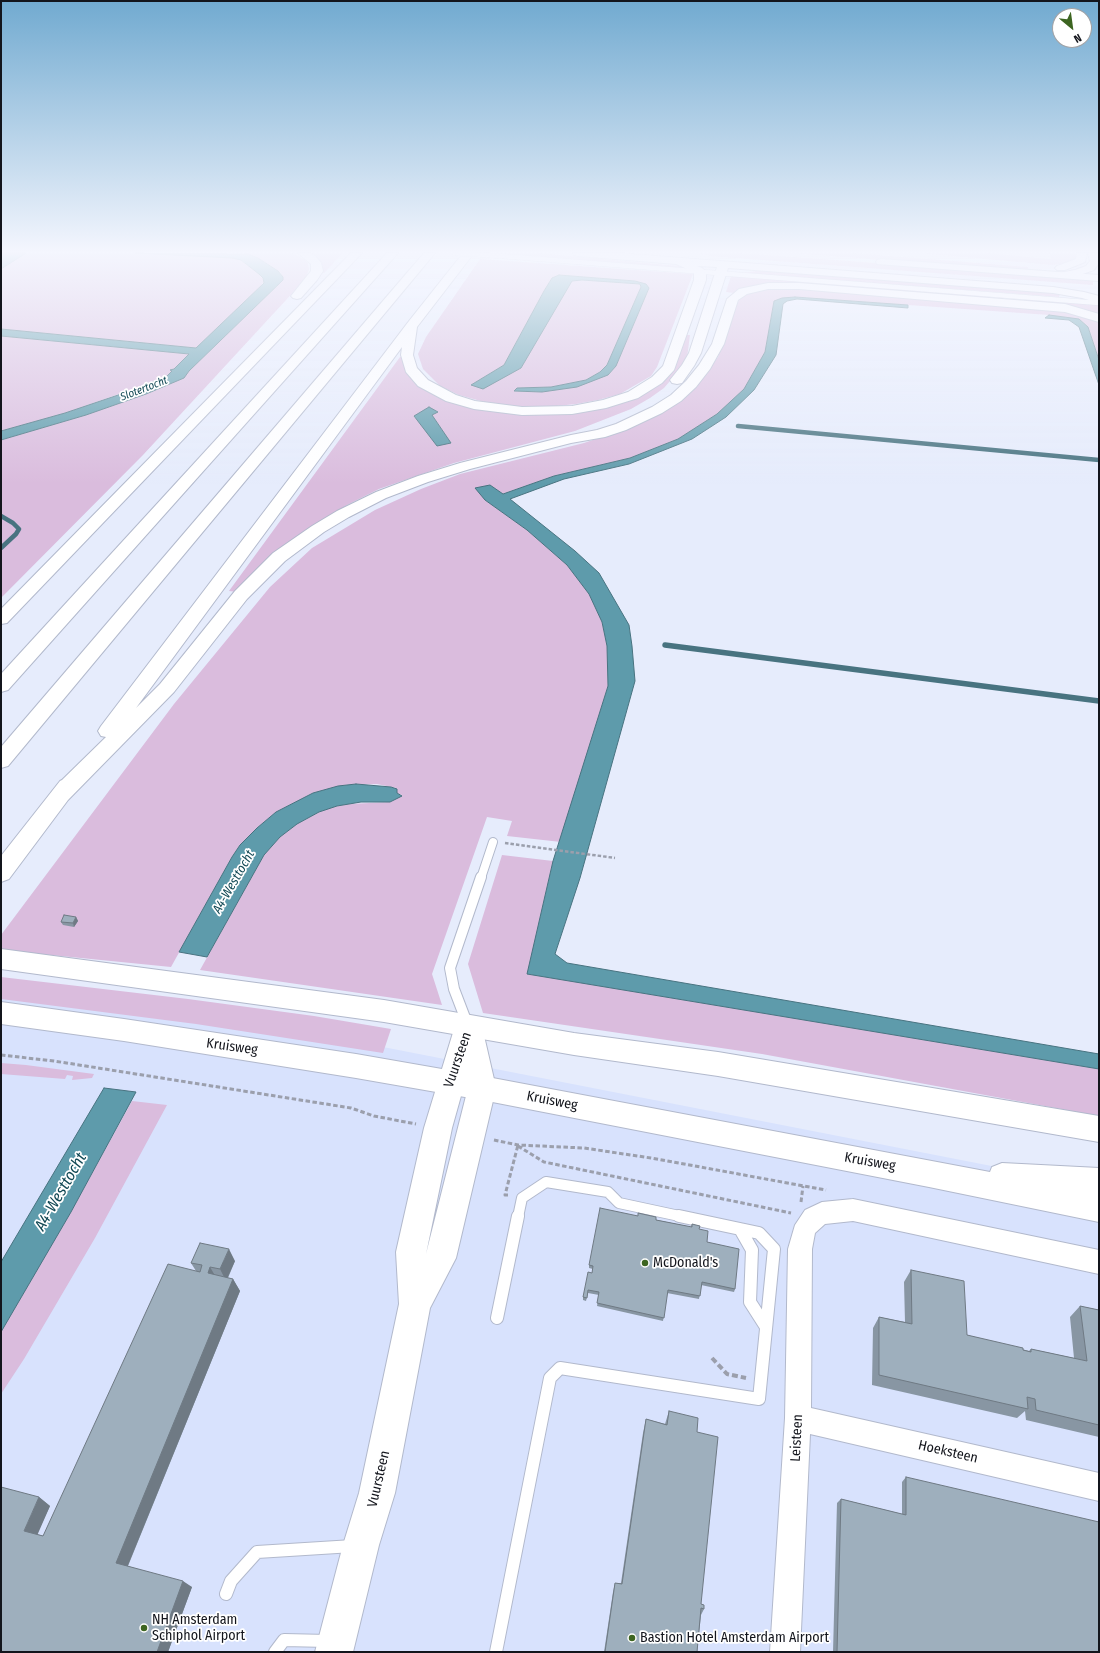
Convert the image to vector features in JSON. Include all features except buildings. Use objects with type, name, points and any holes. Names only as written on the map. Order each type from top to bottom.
[{"type":"main road","points":[[162,455],[266,330]]},
{"type":"main road","points":[[1,619],[283,330]]},
{"type":"main road","points":[[1,686],[323,330]]},
{"type":"main road","points":[[1,761],[365,330]]},
{"type":"main road","points":[[1,873],[408,330]]},
{"type":"main road","points":[[412,330],[407,362],[417,377],[432,389],[441,394],[474,405],[505,410],[539,412],[606,404],[639,392],[657,380],[669,367],[682,330]]},
{"type":"main road","points":[[571,439],[631,416],[666,392],[679,379],[688,366],[695,353],[702,330]]},
{"type":"main road","points":[[58,798],[167,688],[241,595],[279,557],[318,529],[343,514],[381,495],[423,478],[571,439],[600,434],[621,427],[657,410],[676,398],[691,384],[705,366],[723,330]]},
{"type":"main road","points":[[1,959],[322,1002],[574,1044],[718,1064],[1099,1129]]},
{"type":"main road","name":"Kruisweg","points":[[1,1013],[124,1030],[450,1082],[1099,1208]]},
{"type":"main road","name":"Vuursteen","points":[[335,1646],[361,1545],[377,1492],[415,1304],[411,1252],[438,1128],[450,1082],[468,1026]]},
{"type":"main road","name":"Vuursteen","points":[[415,1304],[441,1258],[482,1088],[468,1026]]},
{"type":"main road","points":[[929,1174],[1099,1182]]},
{"type":"street","points":[[803,1220],[813,1218],[822,1213],[853,1210],[1099,1262]]},
{"type":"street","name":"Leisteen","points":[[785,1652],[798,1418],[800,1249],[803,1233],[803,1220]]},
{"type":"street","name":"Hoeksteen","points":[[798,1418],[1099,1487]]},
{"type":"lane","points":[[468,1026],[454,989],[450,968],[493,842]]},
{"type":"lane","points":[[496,1652],[550,1378],[560,1368],[759,1399],[774,1249],[760,1233],[619,1203],[608,1192],[546,1182],[522,1198],[497,1318]]},
{"type":"lane","points":[[740,1229],[752,1250],[750,1302],[766,1328]]},
{"type":"lane","points":[[226,1594],[231,1581],[257,1552],[361,1545]]},
{"type":"lane","points":[[275,1652],[284,1640],[335,1646]]},
{"type":"path","points":[[493,842],[616,858]]},
{"type":"path","points":[[1,1055],[103,1069],[351,1108],[374,1116],[438,1128]]},
{"type":"path","points":[[470,1135],[518,1145],[584,1148],[651,1158],[834,1192]]},
{"type":"path","points":[[518,1145],[505,1195],[522,1198]]},
{"type":"path","points":[[518,1145],[544,1162],[803,1220]]},
{"type":"shaded area","points":[[13,330],[215,330],[196,348]]},
{"type":"shaded area","points":[[231,330],[258,330],[143,455],[1,598],[1,440],[86,415],[146,394],[188,372]]},
{"type":"shaded area","points":[[431,330],[523,330],[504,365],[471,385],[521,368],[543,330],[622,330],[607,365],[600,372],[586,380],[551,387],[517,388],[514,391],[542,392],[608,375],[616,366],[631,330],[671,330],[657,367],[651,376],[620,394],[576,404],[547,407],[520,407],[488,403],[459,395],[440,386],[423,369],[418,354]]},
{"type":"shaded area","points":[[727,330],[769,330],[765,352],[744,389],[717,414],[678,439],[630,458],[554,476],[502,494],[490,485],[485,500],[527,530],[567,565],[589,593],[602,622],[607,646],[608,686],[561,842],[507,836],[512,821],[487,817],[432,974],[442,1005],[200,970],[264,855],[280,837],[297,824],[327,808],[349,804],[390,802],[402,795],[397,793],[396,788],[377,784],[345,785],[313,793],[276,812],[257,828],[240,845],[232,857],[171,967],[1,950],[1,935],[174,704],[270,587],[312,548],[375,510],[421,489],[460,474],[584,443],[639,424],[695,386],[718,357]]},
{"type":"shaded area","points":[[1089,330],[1099,330],[1099,360]]},
{"type":"shaded area","points":[[684,335],[690,335],[687,358],[677,373],[664,388],[631,409],[575,431],[454,463],[379,489],[347,505],[308,529],[271,556],[237,592],[229,591],[400,357],[403,357],[407,372],[452,401],[552,413],[651,388]],"holes":[[[438,411],[432,415],[451,443],[414,417]]]},
{"type":"shaded area","points":[[1,336],[190,354],[167,376],[159,380],[65,413],[1,431]]},
{"type":"shaded area","points":[[502,855],[553,861],[528,974],[1099,1069],[1099,1116],[762,1054],[483,1013],[468,964]]},
{"type":"shaded area","points":[[1,977],[188,999],[314,1016],[391,1029],[383,1053],[196,1024],[1,999]]},
{"type":"shaded area","points":[[1,997],[245,1020],[1099,1187],[1099,1652],[1,1652]]},
{"type":"shaded area","points":[[1,1063],[94,1074],[92,1078],[72,1080],[73,1076],[67,1075],[65,1079],[1,1074]]},
{"type":"shaded area","points":[[132,1101],[167,1105],[95,1238],[24,1359],[1,1394],[1,1332],[71,1212]]},
{"type":"water","name":"Slotertocht","points":[[1,330],[196,348],[215,330],[231,330],[189,371],[184,378],[146,394],[86,415],[1,440],[1,431],[65,413],[166,377],[172,371],[170,370],[174,369],[189,354],[1,336]]},
{"type":"water","points":[[523,330],[543,330],[521,368],[483,389],[471,385],[504,365]]},
{"type":"water","points":[[622,330],[631,330],[616,366],[608,375],[577,387],[542,392],[514,391],[517,388],[551,387],[586,380],[600,372],[607,365]]},
{"type":"water","points":[[769,330],[779,330],[776,355],[754,390],[726,417],[692,439],[629,464],[564,479],[510,499],[575,551],[599,573],[629,625],[632,646],[635,681],[580,878],[555,954],[567,963],[1099,1054],[1099,1069],[527,974],[553,861],[608,686],[607,646],[602,622],[589,594],[567,565],[527,530],[485,500],[475,488],[490,485],[503,494],[554,476],[630,458],[678,439],[717,414],[744,389],[765,352]]},
{"type":"water","points":[[1080,330],[1089,330],[1099,360],[1099,385]]},
{"type":"water","points":[[429,407],[438,412],[432,415],[451,443],[437,446],[414,416]]},
{"type":"water","name":"A4-Westtocht","points":[[356,784],[391,787],[397,789],[397,793],[402,796],[390,802],[361,802],[337,806],[319,812],[297,824],[280,837],[264,855],[207,957],[179,952],[232,857],[240,845],[257,828],[276,812],[313,793],[338,786]]},
{"type":"water","name":"A4-Westtocht","points":[[104,1088],[136,1092],[71,1212],[1,1332],[1,1262]]},
{"type":"waterway","points":[[738,426],[1099,460]]},
{"type":"waterway","points":[[1,516],[13,523],[19,529],[16,534],[1,548]]},
{"type":"waterway","points":[[665,645],[1099,701]]},
{"type":"place","name":"McDonald's","points":[[645,1263]]},
{"type":"place","name":"NH Amsterdam Schiphol Airport","points":[[144,1628]]},
{"type":"place","name":"Bastion Hotel Amsterdam Airport","points":[[632,1638]]}]
